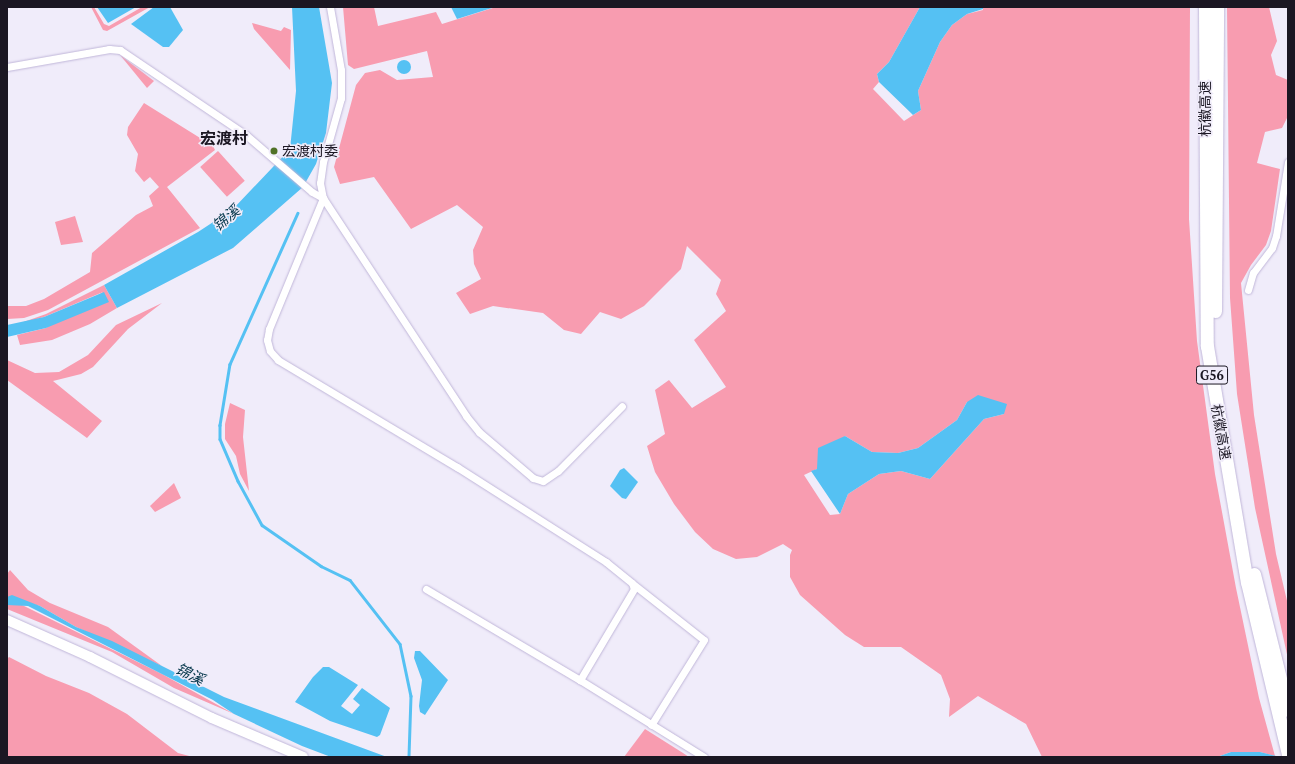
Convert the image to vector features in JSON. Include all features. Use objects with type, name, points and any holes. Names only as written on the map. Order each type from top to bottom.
[{"type":"highway","name":"杭徽高速","points":[[1205,7],[1207,346],[1247,582],[1288,754]]},
{"type":"highway","name":"杭徽高速","points":[[1217,7],[1215,347],[1255,579],[1288,710]]},
{"type":"street","points":[[330,7],[342,83],[341,98],[323,162],[320,183],[323,198],[466,416],[479,432],[534,478],[543,481],[558,471],[622,406]]},
{"type":"street","points":[[7,67],[109,49],[120,50],[246,135],[312,192],[323,198]]},
{"type":"street","points":[[1248,290],[1253,273],[1272,248],[1276,236],[1288,162]]},
{"type":"street","points":[[323,198],[269,329],[267,340],[270,351],[278,360],[457,467],[586,550],[704,640],[651,725]]},
{"type":"street","points":[[580,680],[634,589],[632,584]]},
{"type":"street","points":[[426,589],[580,680],[704,757]]},
{"type":"street","points":[[7,620],[90,657],[212,718],[303,757]]},
{"type":"shaded area","points":[[91,7],[94,7],[104,24],[109,26],[142,7],[150,7],[107,31],[103,30]]},
{"type":"shaded area","points":[[343,7],[374,7],[378,26],[436,12],[442,24],[496,7],[920,7],[889,62],[877,74],[879,82],[873,89],[904,121],[921,110],[918,91],[940,42],[952,25],[967,14],[983,10],[983,7],[1190,7],[1189,219],[1197,341],[1215,474],[1236,588],[1259,698],[1275,756],[1260,752],[1231,752],[1217,757],[1042,757],[1026,724],[978,696],[949,717],[950,699],[941,675],[901,647],[864,647],[845,635],[800,595],[790,577],[790,555],[792,550],[783,544],[757,557],[736,559],[713,549],[695,532],[674,504],[655,472],[647,446],[665,434],[655,390],[669,380],[692,408],[726,387],[694,340],[726,311],[716,294],[721,280],[687,246],[681,269],[644,306],[621,319],[600,312],[581,334],[564,330],[543,313],[493,306],[470,314],[456,293],[481,279],[474,264],[473,250],[483,227],[457,205],[411,229],[374,177],[340,184],[334,167],[356,85],[365,73],[380,70],[397,80],[433,77],[427,51],[354,69],[348,65]],"holes":[[[967,402],[1004,414],[984,419],[930,479],[901,471],[879,474],[848,494],[840,514],[830,515],[804,475],[817,469],[845,436],[872,452],[898,453],[918,448],[957,420]]]},
{"type":"shaded area","points":[[1227,7],[1269,7],[1277,41],[1271,55],[1276,75],[1288,80],[1287,118],[1282,128],[1265,132],[1257,163],[1280,169],[1271,231],[1266,245],[1251,265],[1241,283],[1254,415],[1276,554],[1288,605],[1288,659],[1255,508],[1237,394],[1230,298]]},
{"type":"shaded area","points":[[252,23],[281,31],[284,27],[291,30],[290,70],[254,29]]},
{"type":"shaded area","points":[[120,55],[154,81],[147,88]]},
{"type":"shaded area","points":[[144,103],[213,146],[215,150],[167,187],[200,228],[48,310],[24,318],[7,319],[7,306],[26,306],[44,299],[90,272],[92,253],[136,215],[153,206],[149,196],[159,187],[150,177],[144,182],[135,171],[138,154],[127,135],[128,127]]},
{"type":"shaded area","points":[[218,151],[245,181],[227,197],[200,167]]},
{"type":"shaded area","points":[[75,216],[83,242],[61,245],[55,222]]},
{"type":"shaded area","points":[[104,285],[117,308],[90,324],[52,340],[20,345],[17,335],[46,328],[103,292],[44,317],[15,325],[46,314]]},
{"type":"shaded area","points":[[162,303],[128,329],[93,367],[81,374],[53,381],[102,421],[87,438],[7,380],[7,360],[35,373],[59,372],[88,355],[116,325]]},
{"type":"shaded area","points":[[230,403],[245,410],[243,437],[249,491],[240,474],[236,456],[225,439],[225,424]]},
{"type":"shaded area","points":[[174,483],[181,498],[155,512],[150,506]]},
{"type":"shaded area","points":[[10,570],[28,590],[50,603],[108,627],[162,666],[76,627],[40,606],[7,597],[7,574]]},
{"type":"shaded area","points":[[20,604],[162,674],[234,714],[174,688],[112,652],[7,609],[7,605]]},
{"type":"shaded area","points":[[9,657],[46,676],[89,693],[127,714],[178,753],[193,757],[7,757],[7,659]]},
{"type":"shaded area","points":[[645,729],[683,753],[689,757],[624,757]]},
{"type":"water","points":[[97,7],[136,7],[108,23]]},
{"type":"water","points":[[154,7],[170,7],[183,30],[169,47],[163,47],[131,24]]},
{"type":"water","name":"锦溪","points":[[292,7],[319,7],[332,83],[326,133],[316,164],[303,187],[233,248],[117,308],[104,285],[198,232],[233,209],[290,149],[296,91]]},
{"type":"water","points":[[451,7],[495,7],[457,19]]},
{"type":"water","points":[[920,7],[983,7],[983,9],[967,14],[952,25],[940,42],[918,91],[921,110],[913,115],[879,82],[877,74],[889,62]]},
{"type":"water","points":[[404,60],[409,62],[411,67],[409,72],[404,74],[399,72],[397,67],[399,62]]},
{"type":"water","points":[[104,292],[109,302],[46,328],[7,337],[7,325],[44,317]]},
{"type":"water","points":[[978,395],[1007,404],[1004,414],[984,419],[930,479],[901,471],[879,474],[848,494],[840,514],[811,471],[817,469],[818,448],[845,436],[872,452],[898,453],[918,448],[957,420],[967,402]]},
{"type":"water","points":[[624,468],[638,482],[626,499],[622,498],[610,486],[620,470]]},
{"type":"water","points":[[12,595],[40,606],[76,627],[112,641],[224,697],[387,757],[331,757],[302,746],[234,714],[213,700],[28,606],[7,605],[7,597]]},
{"type":"water","points":[[415,651],[420,651],[448,680],[425,715],[420,712],[419,706],[422,680],[414,658]]},
{"type":"water","points":[[323,667],[329,667],[358,685],[341,706],[352,714],[360,705],[353,699],[362,688],[390,708],[380,735],[377,737],[330,721],[295,702],[313,677]]},
{"type":"water","points":[[1231,752],[1260,752],[1280,757],[1217,757]]},
{"type":"waterway","points":[[298,213],[230,364],[220,425],[220,439],[238,481],[262,525],[321,566],[350,580],[400,644],[411,696],[409,757]]},
{"type":"place","name":"宏渡村委","points":[[274,151]]},
{"type":"district","name":"宏渡村","points":[[224,138]]}]
